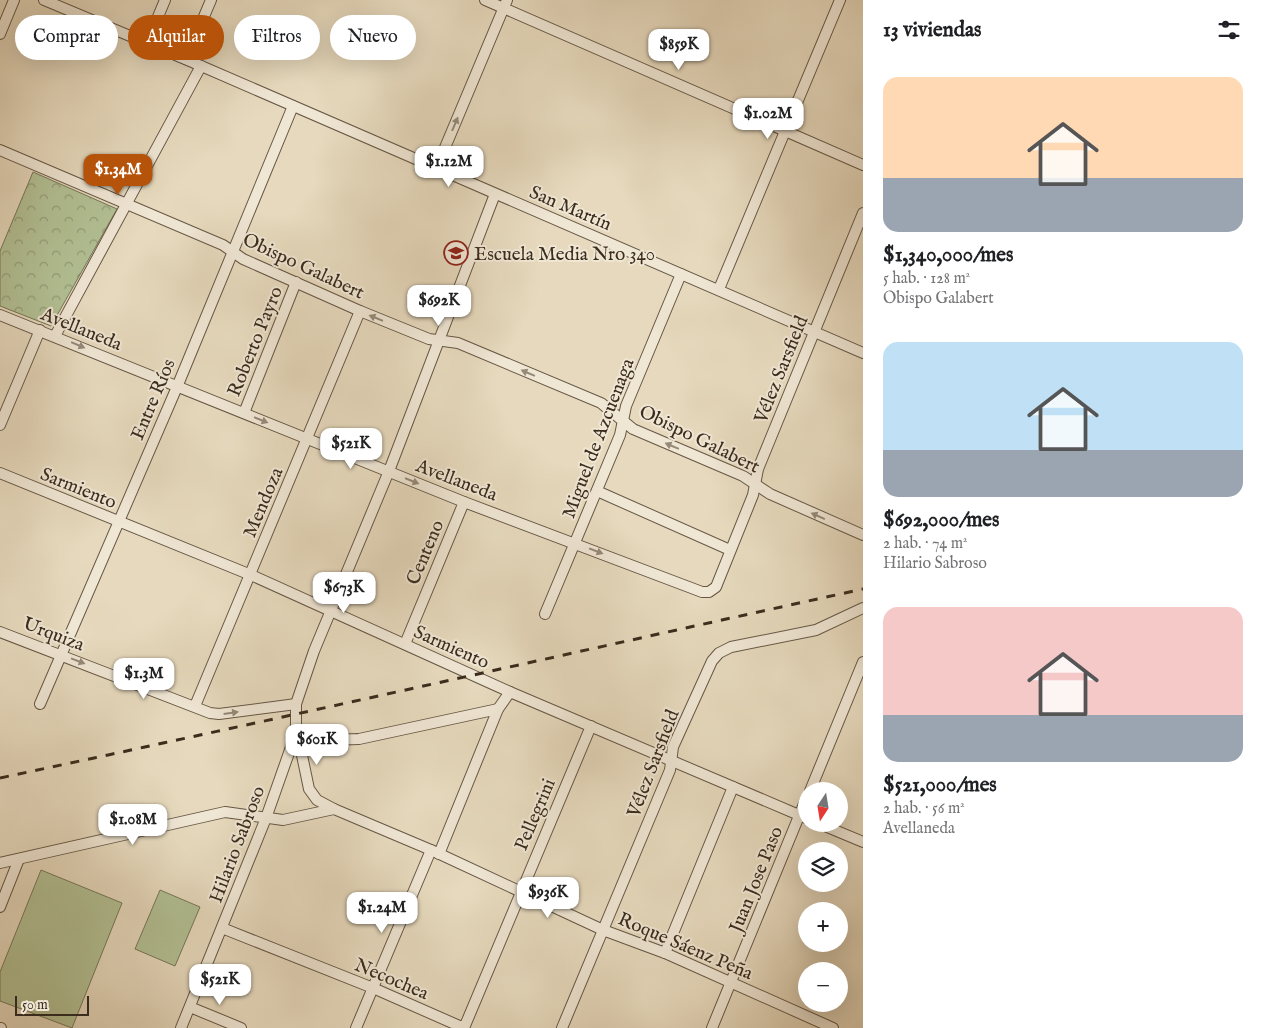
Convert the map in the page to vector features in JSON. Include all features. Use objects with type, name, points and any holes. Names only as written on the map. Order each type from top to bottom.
[{"type":"street","points":[[0,34],[14,0]]},
{"type":"street","name":"San Martín","points":[[44,0],[128,35]]},
{"type":"street","points":[[159,15],[165,0]]},
{"type":"street","points":[[205,15],[211,0]]},
{"type":"street","points":[[485,0],[505,4],[863,165]]},
{"type":"street","points":[[719,290],[840,0]]},
{"type":"street","points":[[436,169],[505,4]]},
{"type":"street","name":"San Martín","points":[[188,60],[863,353]]},
{"type":"street","points":[[56,336],[201,66]]},
{"type":"street","name":"Entre Ríos","points":[[40,704],[177,387],[293,106]]},
{"type":"street","name":"Obispo Galabert","points":[[0,150],[224,245],[233,252],[360,311],[429,339],[458,343],[592,400],[622,419],[633,429],[743,476],[770,494],[863,535]]},
{"type":"street","name":"Hilario Sabroso","points":[[182,1028],[266,818],[290,750],[296,728],[296,704],[389,472],[496,194]]},
{"type":"street","name":"Vélez Sarsfield","points":[[708,592],[716,587],[753,495],[758,469],[863,213]]},
{"type":"street","name":"Miguel de Azcuenaga","points":[[545,614],[620,435],[626,406],[681,274]]},
{"type":"street","name":"Roberto Payro","points":[[244,413],[296,282]]},
{"type":"street","name":"Mendoza","points":[[195,706],[360,311]]},
{"type":"street","name":"Avellaneda","points":[[0,315],[464,502],[702,592],[708,592]]},
{"type":"street","points":[[0,425],[40,330]]},
{"type":"street","name":"Sarmiento","points":[[0,473],[251,575],[510,692],[798,814]]},
{"type":"street","points":[[597,491],[730,550]]},
{"type":"street","name":"Centeno","points":[[405,644],[464,502]]},
{"type":"street","name":"Vélez Sarsfield","points":[[562,1028],[670,770],[674,747],[712,661],[719,653],[731,647],[816,630],[863,608]]},
{"type":"street","name":"Urquiza","points":[[0,632],[219,714],[296,704]]},
{"type":"street","points":[[814,782],[858,691],[863,662]]},
{"type":"street","points":[[356,1028],[498,709],[510,692]]},
{"type":"street","points":[[299,741],[359,739],[498,709]]},
{"type":"street","name":"Pellegrini","points":[[464,1028],[519,893],[591,726]]},
{"type":"street","name":"Roque Sáenz Peña","points":[[296,728],[309,789],[317,800],[435,852],[519,893],[603,930],[665,953],[832,1028]]},
{"type":"street","points":[[665,953],[734,787]]},
{"type":"street","points":[[0,863],[225,812],[283,820],[334,809]]},
{"type":"street","name":"Juan Jose Paso","points":[[712,1028],[798,828]]},
{"type":"street","points":[[839,832],[863,842]]},
{"type":"street","points":[[0,907],[19,859]]},
{"type":"street","name":"Necochea","points":[[222,928],[373,988],[464,1028]]},
{"type":"street","points":[[190,1007],[241,1028]]},
{"type":"green space","points":[[33,172],[117,209],[51,326],[0,306],[0,251]]},
{"type":"green space","points":[[41,870],[122,903],[72,1028],[0,1001],[0,972]]},
{"type":"green space","points":[[160,890],[200,907],[175,966],[135,949]]},
{"type":"railway","points":[[0,778],[863,589]]},
{"type":"place","name":"Escuela Media Nro 340","points":[[456,253]]}]
